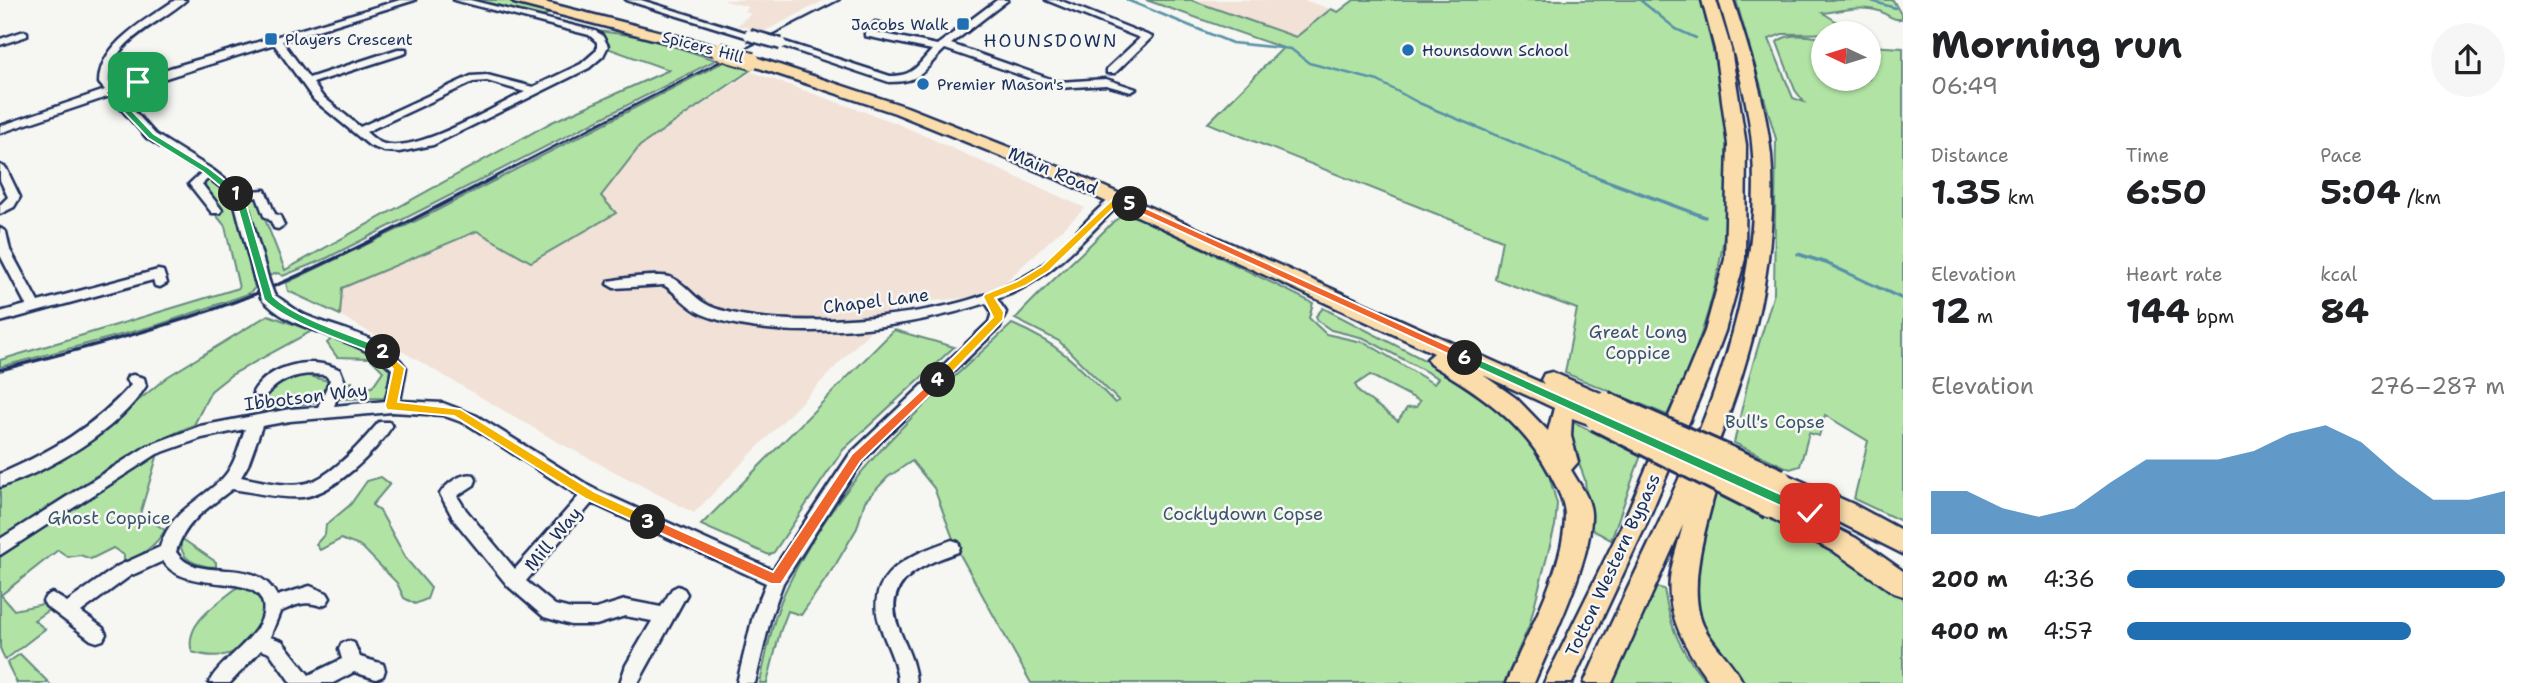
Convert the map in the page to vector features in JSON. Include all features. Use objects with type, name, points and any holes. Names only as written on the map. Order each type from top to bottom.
[{"type":"main road","name":"Spicers Hill","points":[[519,0],[724,48]]},
{"type":"main road","name":"Spicers Hill","points":[[565,0],[888,100]]},
{"type":"main road","name":"Totton Western Bypass","points":[[1558,683],[1633,527],[1696,379],[1715,331],[1735,259],[1737,145],[1723,49],[1709,0]]},
{"type":"main road","name":"Totton Western Bypass","points":[[1598,683],[1691,478],[1730,375],[1755,292],[1763,208],[1762,155],[1742,51],[1726,0]]},
{"type":"main road","name":"Main Road","points":[[888,100],[1118,199],[1329,296],[1589,405]]},
{"type":"main road","name":"Main Road","points":[[888,100],[1074,167],[1589,405]]},
{"type":"main road","points":[[1329,296],[1341,307],[1476,380],[1518,411],[1550,450],[1565,476],[1579,512]]},
{"type":"main road","points":[[1729,683],[1701,648],[1683,611],[1681,596],[1683,577],[1707,484],[1730,375]]},
{"type":"main road","points":[[1520,683],[1569,555],[1579,512],[1559,445],[1558,430],[1589,405],[1849,533],[1903,569]]},
{"type":"main road","points":[[1775,495],[1844,511],[1903,543]]},
{"type":"main road","points":[[1775,495],[1903,585]]},
{"type":"street","points":[[181,0],[115,51],[102,75],[109,92],[151,136],[209,172],[239,197],[262,281],[268,297],[275,305],[381,350],[399,368],[391,406]]},
{"type":"street","points":[[367,0],[379,9]]},
{"type":"street","points":[[0,130],[109,92],[410,0]]},
{"type":"street","points":[[275,40],[318,99],[384,148],[413,147],[429,143],[599,56],[604,45],[601,39],[592,33],[459,0]]},
{"type":"street","name":"Spicers Hill","points":[[631,0],[889,79],[905,79],[917,73],[942,46]]},
{"type":"street","points":[[942,46],[1003,0]]},
{"type":"street","points":[[1051,0],[1147,37],[1111,71]]},
{"type":"street","points":[[878,24],[868,34],[942,46],[1052,84],[1068,86],[1106,82],[1131,89]]},
{"type":"street","points":[[0,42],[24,34]]},
{"type":"street","points":[[306,82],[402,51]]},
{"type":"street","points":[[360,131],[471,79],[487,78],[534,91]]},
{"type":"street","points":[[0,168],[14,197],[9,206]]},
{"type":"street","points":[[209,172],[195,184],[216,210]]},
{"type":"street","points":[[239,197],[261,192],[270,216],[276,219],[278,225]]},
{"type":"street","name":"Chapel Lane","points":[[614,284],[666,280],[705,310],[761,323],[791,326],[856,325],[938,311],[989,297],[1021,284],[1046,269],[1118,199]]},
{"type":"street","points":[[0,232],[4,250],[34,308]]},
{"type":"street","points":[[0,317],[158,274]]},
{"type":"street","points":[[746,683],[762,616],[776,580],[856,458],[995,324],[999,312],[989,297]]},
{"type":"street","points":[[260,392],[272,378],[280,374],[322,369],[335,374],[337,380],[324,411]]},
{"type":"street","points":[[0,481],[98,427],[124,405],[139,386],[138,382],[133,380]]},
{"type":"street","name":"Ibbotson Way","points":[[0,548],[152,450],[200,432],[324,411],[391,406],[456,412],[590,495],[776,580]]},
{"type":"street","points":[[218,683],[258,641],[267,625],[272,607],[261,585],[241,578],[185,571],[172,563],[167,552],[173,533],[185,517],[229,482],[240,465],[256,421]]},
{"type":"street","points":[[229,482],[308,490],[367,448],[384,426]]},
{"type":"street","name":"Mill Way","points":[[468,480],[449,494],[460,515],[514,581],[550,611],[571,617],[596,617],[625,608],[665,616]]},
{"type":"street","name":"Mill Way","points":[[514,581],[543,553],[565,521],[590,495]]},
{"type":"street","points":[[907,683],[905,662],[887,619],[887,591],[906,568],[926,556],[952,547]]},
{"type":"street","points":[[67,612],[113,578],[167,552]]},
{"type":"street","points":[[272,607],[307,593],[315,593],[321,598]]},
{"type":"street","points":[[629,683],[633,671],[678,594]]},
{"type":"street","points":[[52,601],[97,634]]},
{"type":"street","points":[[258,641],[276,647],[300,680],[308,683],[317,682],[350,656],[376,670]]},
{"type":"shaded area","points":[[723,0],[825,0],[763,32],[737,25],[751,14],[745,12],[749,7]]},
{"type":"shaded area","points":[[1191,0],[1303,0],[1331,9],[1296,37]]},
{"type":"shaded area","points":[[752,72],[896,123],[1085,208],[1004,283],[967,298],[896,304],[694,513],[556,441],[340,315],[341,288],[477,231],[531,262],[615,214],[601,196],[640,146]]},
{"type":"green space","points":[[466,0],[505,0],[553,11],[541,18]]},
{"type":"green space","name":"Great Long Coppice","points":[[1146,0],[1191,0],[1296,37],[1331,9],[1338,12],[1354,0],[1701,0],[1718,73],[1727,129],[1726,217],[1722,251],[1706,319],[1682,384],[1667,415],[1565,373],[1577,309],[1495,279],[1502,240],[1208,123],[1283,48]]},
{"type":"green space","name":"Bull's Copse","points":[[1736,0],[1893,0],[1903,18],[1894,19],[1866,8],[1823,13],[1836,21],[1811,21],[1811,34],[1782,34],[1769,39],[1793,98],[1804,102],[1795,90],[1777,42],[1782,39],[1811,37],[1811,91],[1881,91],[1881,47],[1903,48],[1903,522],[1854,499],[1868,441],[1825,415],[1819,436],[1809,433],[1800,466],[1790,469],[1734,443],[1749,377],[1774,293],[1776,139]]},
{"type":"green space","points":[[590,30],[645,37],[716,60],[327,258],[283,276],[278,273],[268,276],[264,271],[246,199],[257,199],[285,270],[552,122],[669,70],[610,49],[602,36]]},
{"type":"green space","points":[[729,59],[755,67],[640,146],[601,196],[616,213],[531,262],[477,231],[342,288],[340,315],[288,291],[286,283],[426,216]]},
{"type":"green space","points":[[211,177],[233,198],[255,288],[248,294],[158,325],[0,367],[0,360],[239,288],[225,226],[216,215],[223,212],[202,182]]},
{"type":"green space","name":"Cocklydown Copse","points":[[1125,214],[1142,219],[1313,303],[1309,318],[1326,334],[1366,343],[1434,384],[1438,378],[1364,338],[1331,330],[1318,321],[1316,316],[1323,308],[1446,371],[1511,416],[1545,461],[1557,504],[1555,526],[1529,626],[1504,683],[1031,683],[957,549],[934,488],[912,461],[888,477],[865,501],[857,528],[801,615],[788,611],[767,683],[760,683],[778,608],[809,545],[833,509],[859,475],[916,413],[1012,324],[1056,348],[1115,403],[1119,401],[1059,341],[1015,319],[1114,221]],"holes":[[[1370,375],[1420,401],[1416,407],[1407,408],[1398,421],[1360,393],[1355,385]]]},
{"type":"green space","points":[[268,315],[312,331],[231,375],[211,391],[194,425],[119,462],[0,540],[0,485],[104,429],[167,377]]},
{"type":"green space","points":[[894,330],[954,347],[843,450],[774,552],[769,555],[701,525]]},
{"type":"green space","points":[[338,338],[366,350],[389,365],[390,382],[384,398],[338,399],[343,384],[352,382],[350,390],[372,387],[383,371],[370,358],[337,357],[327,343]]},
{"type":"green space","points":[[302,374],[328,381],[321,401],[262,411],[274,385]]},
{"type":"green space","points":[[1573,422],[1641,455],[1611,540],[1589,528],[1585,480],[1570,438]]},
{"type":"green space","name":"Ghost Coppice","points":[[148,457],[157,457],[140,514],[165,530],[161,536],[147,550],[124,564],[124,555],[113,548],[91,559],[80,555],[68,557],[58,550],[1,595],[14,610],[43,604],[50,609],[34,620],[45,629],[5,660],[0,648],[0,557]]},
{"type":"green space","points":[[381,477],[390,484],[372,505],[380,511],[407,560],[431,588],[427,599],[415,604],[404,598],[397,583],[362,547],[341,539],[320,550],[316,544],[325,534],[326,525],[350,505],[367,481]]},
{"type":"green space","points":[[1714,488],[1805,531],[1903,596],[1903,683],[1745,683],[1725,664],[1695,617],[1695,555]]},
{"type":"green space","points":[[181,538],[216,562],[216,567],[196,563],[186,557]]},
{"type":"green space","points":[[239,586],[256,592],[266,607],[248,641],[231,653],[220,656],[192,652],[193,632],[198,623]]},
{"type":"green space","points":[[1652,586],[1664,589],[1678,639],[1707,683],[1609,683]]},
{"type":"green space","points":[[20,654],[49,683],[17,683],[7,663]]},
{"type":"waterway","points":[[1127,0],[1232,43],[1291,49],[1309,63],[1378,81],[1419,103],[1598,178]]},
{"type":"waterway","points":[[1640,0],[1676,29],[1696,38]]},
{"type":"waterway","points":[[1868,0],[1895,8]]},
{"type":"waterway","points":[[1598,178],[1705,217]]},
{"type":"waterway","points":[[1798,254],[1826,263],[1903,299]]},
{"type":"railway","points":[[491,179],[840,0]]},
{"type":"railway","points":[[0,370],[136,334],[237,301],[327,262],[495,177]]},
{"type":"place","name":"Jacobs Walk","points":[[963,24]]},
{"type":"place","name":"Players Crescent","points":[[271,39]]},
{"type":"place","name":"Hounsdown School","points":[[1408,50]]},
{"type":"place","name":"Premier Mason's","points":[[923,84]]},
{"type":"district","name":"HOUNSDOWN","points":[[1051,41]]},
{"type":"route","points":[[138,82],[109,92],[151,136],[206,170],[239,197],[262,281],[268,297],[275,305],[381,350],[396,364],[399,368],[399,380],[391,406],[456,412],[590,495],[776,580],[856,458],[892,420],[995,324],[999,312],[989,297],[1021,284],[1046,269],[1118,199],[1810,513]]}]
